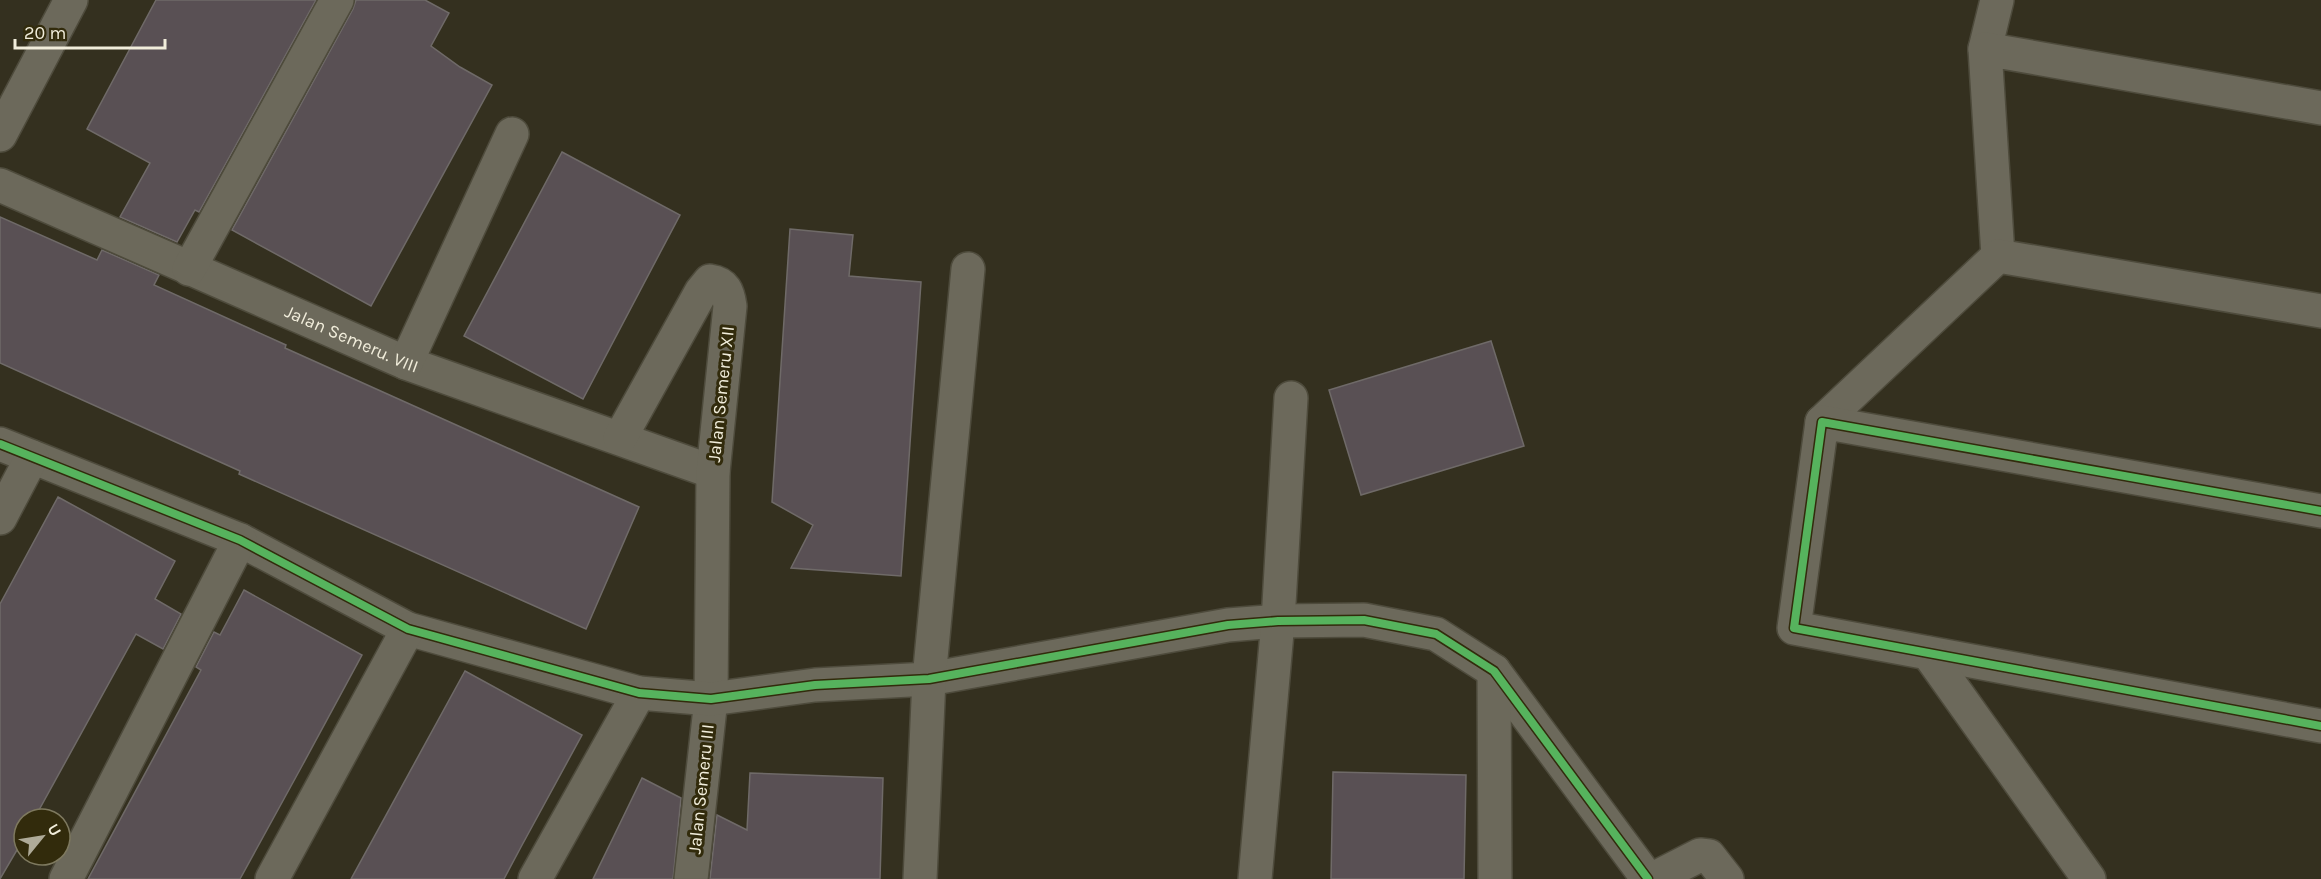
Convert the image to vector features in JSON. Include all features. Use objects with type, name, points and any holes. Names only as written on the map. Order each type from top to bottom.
[{"type":"street","points":[[0,135],[71,0]]},
{"type":"street","points":[[189,269],[337,0]]},
{"type":"street","points":[[1997,0],[1985,49],[1998,256]]},
{"type":"street","points":[[1985,49],[2321,108]]},
{"type":"street","points":[[406,363],[512,134]]},
{"type":"street","name":"Jalan Semeru. VIII","points":[[0,185],[406,363],[713,472]]},
{"type":"street","points":[[1998,256],[2321,311]]},
{"type":"street","points":[[1998,256],[1822,422],[1794,628],[2321,726]]},
{"type":"street","points":[[920,879],[928,679],[968,268]]},
{"type":"street","name":"Jalan Semeru XII","points":[[620,438],[701,291],[710,281],[718,282],[724,286],[730,306],[713,472],[711,699]]},
{"type":"street","points":[[1255,879],[1278,621],[1291,398]]},
{"type":"street","points":[[1822,422],[2321,511]]},
{"type":"street","points":[[0,444],[240,540],[408,629],[639,693],[711,699],[815,685],[928,679],[1228,625],[1278,621],[1364,620],[1436,634],[1494,671],[1650,879],[1700,855],[1709,856],[1727,879]]},
{"type":"street","points":[[0,518],[32,457]]},
{"type":"street","points":[[66,879],[240,540]]},
{"type":"street","points":[[272,879],[408,629]]},
{"type":"street","points":[[1928,653],[2089,879]]},
{"type":"street","points":[[1494,671],[1495,879]]},
{"type":"street","points":[[535,879],[639,693]]},
{"type":"street","name":"Jalan Semeru III","points":[[691,879],[711,699]]},
{"type":"building","points":[[156,0],[316,0],[199,212],[195,210],[177,242],[120,217],[150,163],[87,129]]},
{"type":"building","points":[[356,0],[425,0],[449,13],[431,46],[460,67],[492,85],[371,306],[232,230]]},
{"type":"building","points":[[562,152],[680,215],[583,399],[464,336]]},
{"type":"building","points":[[0,217],[97,260],[102,250],[159,275],[154,285],[286,345],[285,348],[639,507],[586,629],[239,474],[240,471],[0,363]]},
{"type":"building","points":[[790,229],[853,235],[849,276],[921,282],[901,576],[791,568],[813,525],[772,502]]},
{"type":"building","points":[[1491,341],[1524,446],[1361,495],[1329,390]]},
{"type":"building","points":[[58,497],[175,561],[155,599],[181,614],[163,649],[136,634],[41,807],[12,807],[12,858],[0,879],[0,604]]},
{"type":"building","points":[[244,590],[362,655],[240,879],[88,879],[201,670],[196,667],[214,632],[220,635]]},
{"type":"building","points":[[465,671],[582,735],[504,879],[351,879]]},
{"type":"building","points":[[1333,772],[1466,775],[1464,879],[1331,879]]},
{"type":"building","points":[[750,773],[883,778],[880,879],[710,879],[717,815],[747,830]]},
{"type":"building","points":[[642,778],[681,798],[673,879],[593,879]]},
{"type":"cycle path","points":[[2321,511],[1822,422],[1794,628],[2321,726]]},
{"type":"cycle path","points":[[0,444],[240,540],[408,629],[639,693],[711,699],[815,685],[929,679],[1228,625],[1278,621],[1364,620],[1436,634],[1494,671],[1648,879]]}]
